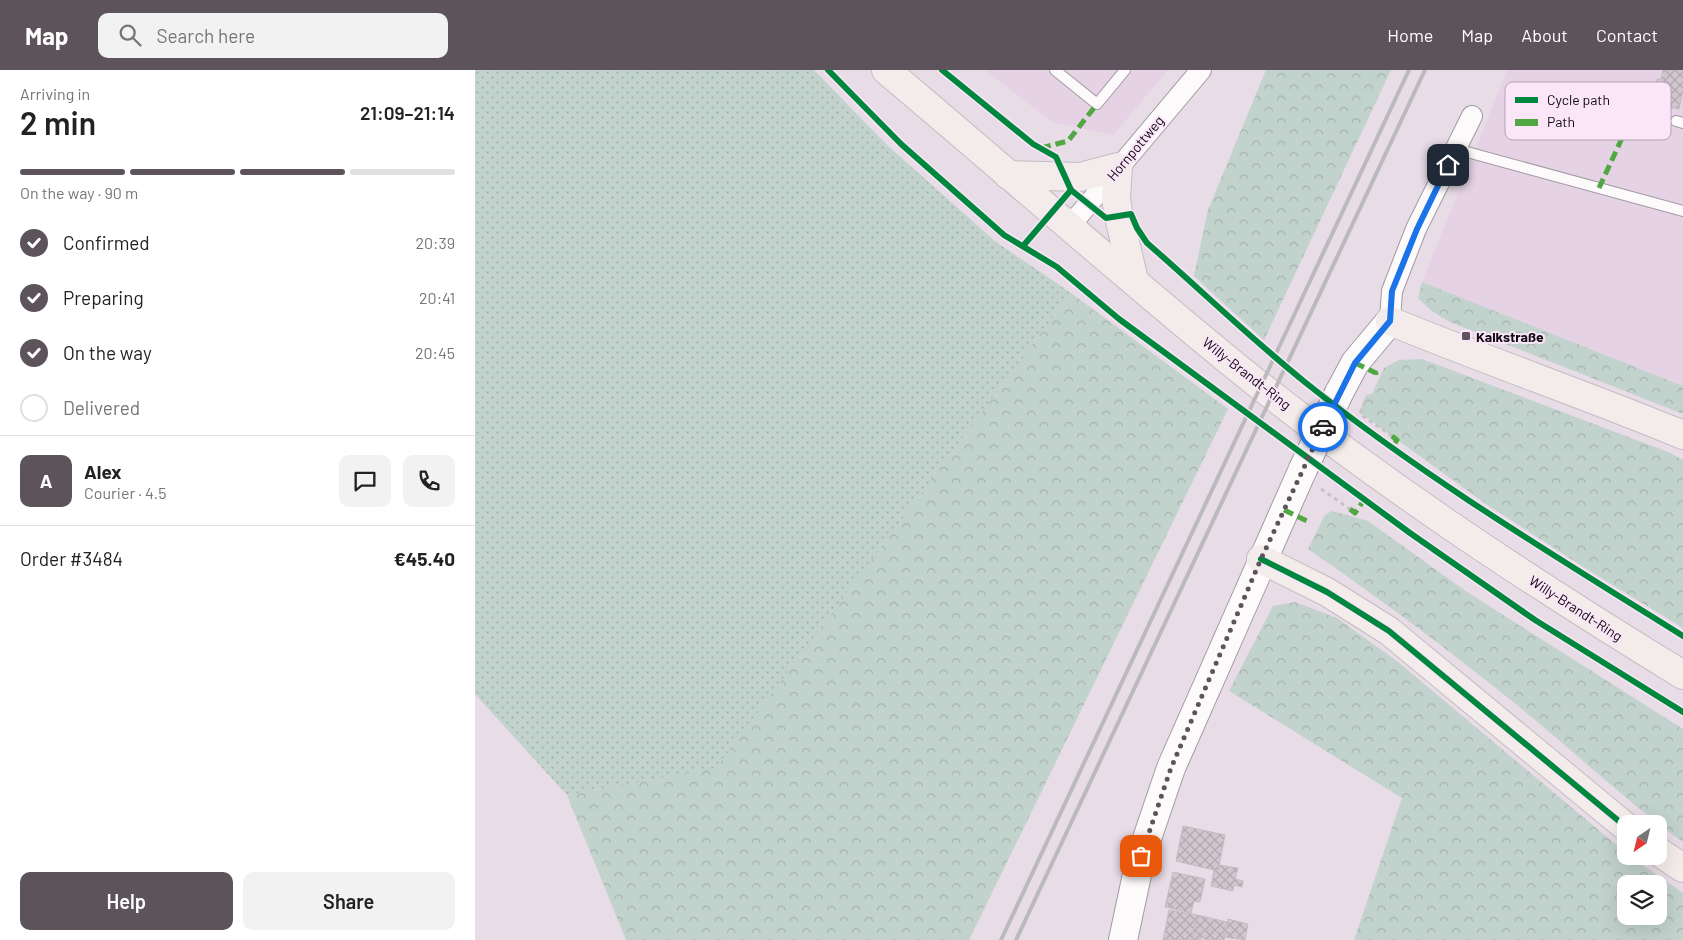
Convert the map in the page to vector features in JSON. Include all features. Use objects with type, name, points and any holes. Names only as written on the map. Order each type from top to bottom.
[{"type":"main road","name":"Willy-Brandt-Ring","points":[[886,70],[1229,361],[1339,446],[1574,608],[1683,675]]},
{"type":"main road","points":[[1008,175],[1080,177],[1118,167],[1116,199],[1134,280]]},
{"type":"main road","points":[[1390,321],[1683,435]]},
{"type":"main road","points":[[1261,559],[1327,592],[1389,631],[1617,820]]},
{"type":"main road","points":[[1667,857],[1683,868]]},
{"type":"street","name":"Hornpottweg","points":[[1069,227],[1201,70]]},
{"type":"street","points":[[1123,940],[1141,856],[1171,768],[1261,559],[1339,393],[1355,363],[1390,321],[1392,291],[1417,229],[1472,116]]},
{"type":"lane","points":[[1055,70],[1097,104],[1125,70]]},
{"type":"lane","points":[[1456,149],[1683,211]]},
{"type":"path","points":[[1368,396],[1360,414],[1392,436]]},
{"type":"path","points":[[1318,496],[1322,488],[1350,510]]},
{"type":"shaded area","points":[[985,70],[1168,70],[1113,135],[1052,122]]},
{"type":"shaded area","points":[[1507,70],[1683,70],[1683,386],[1422,282]]},
{"type":"green space","points":[[475,70],[814,70],[888,146],[996,242],[1071,293],[716,769],[567,795],[475,694]]},
{"type":"green space","points":[[1266,70],[1391,70],[1264,340],[1194,276],[1208,210]]},
{"type":"green space","points":[[1422,282],[1683,386],[1683,414],[1450,322],[1433,312],[1418,298]]},
{"type":"green space","points":[[1071,293],[1228,409],[969,940],[626,940],[567,795],[716,768]]},
{"type":"green space","points":[[1422,359],[1668,452],[1683,460],[1683,628],[1486,504],[1359,412],[1366,395],[1372,394],[1384,368],[1399,360]]},
{"type":"green space","points":[[1332,511],[1368,521],[1467,592],[1683,729],[1683,842],[1667,831],[1667,815],[1647,815],[1470,668],[1390,607],[1308,549],[1325,515]]},
{"type":"green space","points":[[1295,602],[1337,618],[1398,662],[1617,845],[1617,865],[1643,865],[1657,875],[1617,875],[1617,925],[1667,925],[1667,882],[1683,893],[1683,940],[1354,940],[1402,798],[1229,691],[1273,606]]},
{"type":"building","points":[[1663,70],[1683,70],[1683,91],[1679,109],[1671,108],[1671,82],[1656,82],[1657,79],[1661,79]]},
{"type":"building","points":[[1183,826],[1225,835],[1218,871],[1176,861]]},
{"type":"building","points":[[1219,865],[1238,868],[1235,879],[1243,881],[1242,887],[1234,885],[1233,891],[1211,886],[1214,870],[1218,871]]},
{"type":"building","points":[[1173,872],[1205,879],[1200,902],[1194,901],[1191,913],[1165,907]]},
{"type":"building","points":[[1169,910],[1197,915],[1192,940],[1163,940]]},
{"type":"building","points":[[1197,915],[1227,922],[1225,934],[1204,929],[1203,933],[1193,932]]},
{"type":"building","points":[[1228,919],[1248,924],[1245,940],[1224,937]]},
{"type":"building","points":[[1204,929],[1225,934],[1224,940],[1206,940],[1201,937],[1201,940],[1192,940],[1193,932],[1203,933]]},
{"type":"railway","points":[[1001,940],[1409,70]]},
{"type":"railway","points":[[1016,940],[1425,70]]},
{"type":"marked path","points":[[1041,148],[1068,141],[1097,104]]},
{"type":"marked path","points":[[1599,188],[1621,140]]},
{"type":"marked path","points":[[1355,363],[1376,373],[1375,377]]},
{"type":"marked path","points":[[1392,436],[1397,440],[1392,447]]},
{"type":"marked path","points":[[1350,509],[1355,513],[1364,500]]},
{"type":"marked path","points":[[1284,510],[1307,521]]},
{"type":"cycle path","points":[[828,70],[901,144],[1004,235],[1057,267],[1119,319],[1410,533],[1535,620],[1683,712]]},
{"type":"cycle path","points":[[942,70],[1033,144],[1056,157],[1071,190],[1106,218],[1131,214],[1137,228],[1147,243],[1265,349],[1351,418],[1491,515],[1683,636]]},
{"type":"cycle path","points":[[1023,246],[1071,190]]},
{"type":"cycle path","points":[[1261,559],[1327,592],[1389,631],[1617,820]]},
{"type":"way so far","points":[[1141,856],[1171,768],[1227,642],[1261,559],[1323,427]]},
{"type":"place","name":"Kalkstraße","points":[[1466,336]]},
{"type":"route","points":[[1323,427],[1355,363],[1377,334],[1390,321],[1392,291],[1417,229],[1448,165]]}]
